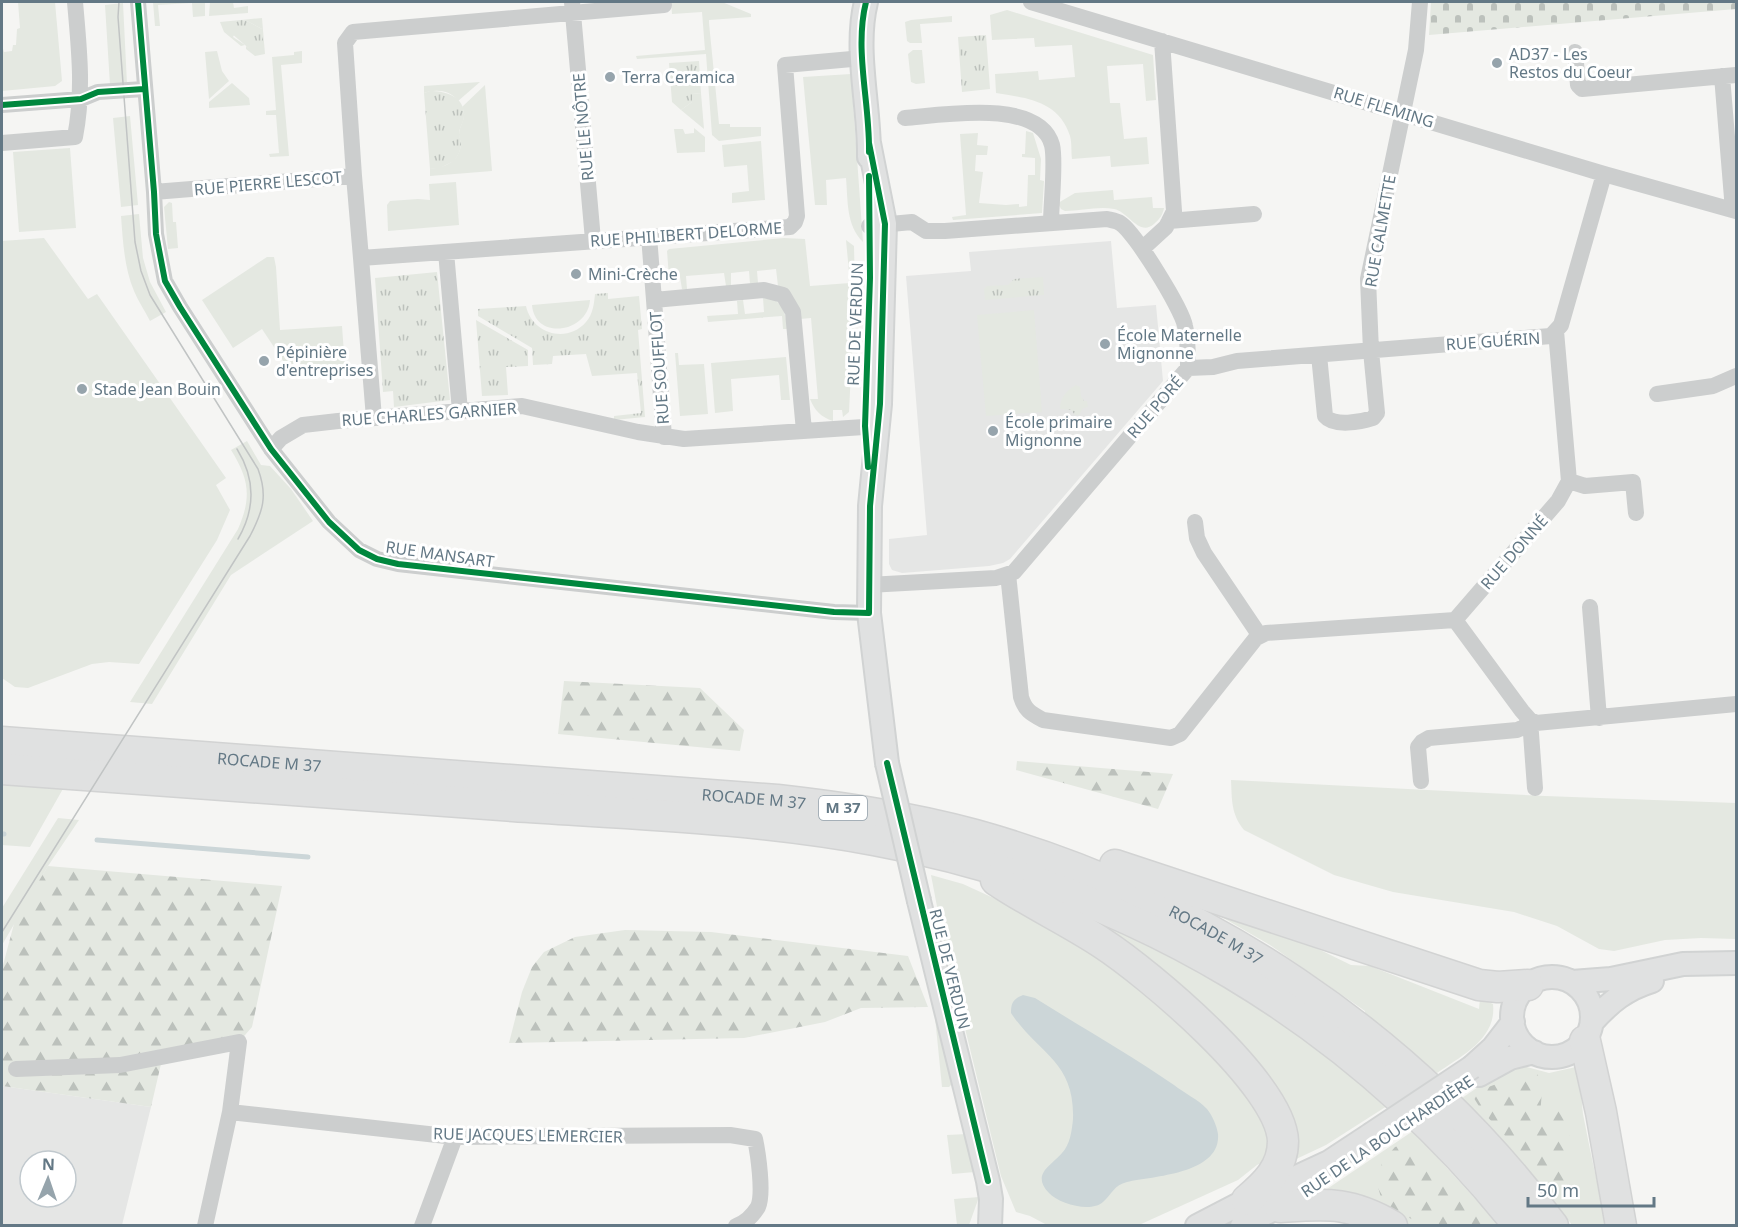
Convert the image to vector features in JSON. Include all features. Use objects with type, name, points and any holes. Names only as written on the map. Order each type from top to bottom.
[{"type":"highway","name":"ROCADE M 37","points":[[2,742],[777,800],[908,820],[1013,846],[1098,877],[1178,914],[1246,950],[1312,992],[1382,1046],[1439,1098],[1501,1162],[1553,1226]]},
{"type":"highway","name":"ROCADE M 37","points":[[2,769],[742,823],[871,839],[966,860],[1059,890],[1137,923],[1205,957],[1288,1008],[1365,1066],[1405,1102],[1459,1156],[1520,1226]]},
{"type":"highway","points":[[1013,846],[1104,862],[1479,985],[1498,987],[1527,985]]},
{"type":"highway","points":[[966,860],[1024,899],[1078,928],[1129,962],[1201,1024],[1250,1077],[1274,1112],[1283,1140],[1281,1157],[1270,1181],[1244,1213]]},
{"type":"highway","points":[[1588,1031],[1621,1226]]},
{"type":"highway","points":[[1280,1206],[1329,1203],[1346,1206],[1392,1226]]},
{"type":"main road","name":"RUE DE VERDUN","points":[[866,2],[862,15],[863,58],[877,225],[870,278],[872,426],[868,585],[878,705],[887,762],[991,1199],[1006,1226]]},
{"type":"main road","name":"RUE DE VERDUN","points":[[863,58],[880,2]]},
{"type":"main road","points":[[1572,982],[1611,979],[1683,964],[1737,963]]},
{"type":"main road","points":[[1588,1031],[1593,1012],[1586,994],[1572,982],[1561,977],[1538,979],[1527,985],[1515,1002],[1513,1022],[1520,1040],[1534,1052],[1548,1056],[1562,1056],[1574,1050],[1617,997],[1631,989],[1649,982],[1684,974],[1737,973]]},
{"type":"main road","name":"RUE DE LA BOUCHARDIÈRE","points":[[1476,1071],[1513,1022]]},
{"type":"main road","name":"RUE DE LA BOUCHARDIÈRE","points":[[1197,1226],[1280,1206],[1476,1071],[1534,1052]]},
{"type":"main road","name":"RUE DE LA BOUCHARDIÈRE","points":[[1244,1213],[1329,1162],[1375,1139]]},
{"type":"main road","name":"RUE DE VERDUN","points":[[990,1226],[991,1199]]},
{"type":"street","points":[[2,143],[75,138],[82,81],[75,2]]},
{"type":"street","name":"RUE MANSART","points":[[138,2],[156,234],[165,280],[271,449],[329,522],[359,550],[377,559],[398,564],[834,612],[869,613]]},
{"type":"street","name":"RUE FLEMING","points":[[1031,2],[1604,174],[1735,210]]},
{"type":"street","name":"RUE CALMETTE","points":[[1371,351],[1368,279],[1416,50],[1420,2]]},
{"type":"street","points":[[572,8],[664,5]]},
{"type":"street","name":"RUE PIERRE LESCOT","points":[[154,192],[354,176],[345,43],[353,32],[572,8]]},
{"type":"street","name":"RUE LE NÔTRE","points":[[572,8],[593,240]]},
{"type":"street","points":[[1142,249],[1166,227],[1174,211],[1162,41]]},
{"type":"street","points":[[1575,52],[1578,85],[1582,89],[1729,76],[1735,210]]},
{"type":"street","name":"RUE PHILIBERT DELORME","points":[[361,258],[790,227],[795,222],[797,210],[785,64],[863,58]]},
{"type":"street","points":[[2,105],[81,99],[98,92],[144,89]]},
{"type":"street","points":[[905,118],[962,113],[993,114],[1022,116],[1039,125],[1048,134],[1053,147],[1051,223]]},
{"type":"street","name":"RUE GUÉRIN","points":[[1188,368],[1213,367],[1237,361],[1551,336],[1561,325],[1604,174]]},
{"type":"street","points":[[354,176],[374,418]]},
{"type":"street","points":[[1168,221],[1254,214]]},
{"type":"street","name":"RUE PORÉ","points":[[877,225],[912,222],[926,231],[1107,219],[1121,224],[1142,249],[1178,306],[1185,324],[1188,368],[1014,572],[1008,574]]},
{"type":"street","name":"RUE SOUFFLOT","points":[[649,236],[664,437]]},
{"type":"street","points":[[446,252],[460,411]]},
{"type":"street","name":"RUE SOUFFLOT","points":[[654,300],[764,290],[783,295],[793,312],[804,431]]},
{"type":"street","points":[[1556,331],[1569,481],[1585,486],[1633,482],[1636,513]]},
{"type":"street","points":[[1318,355],[1325,416],[1336,422],[1358,421],[1373,418],[1377,413],[1371,351]]},
{"type":"street","points":[[1657,394],[1713,386],[1737,376]]},
{"type":"street","name":"RUE CHARLES GARNIER","points":[[271,449],[281,438],[303,425],[522,406],[664,437],[684,439],[872,426]]},
{"type":"street","name":"RUE DONNÉ","points":[[1455,620],[1558,501],[1569,481]]},
{"type":"street","points":[[1195,522],[1197,538],[1204,553],[1260,636]]},
{"type":"street","points":[[868,585],[996,578],[1008,574],[1024,708],[1042,720],[1171,738],[1180,734],[1256,638],[1266,633],[1455,620],[1530,720],[1536,723],[1737,704]]},
{"type":"street","points":[[1590,607],[1599,718]]},
{"type":"street","points":[[1421,781],[1418,747],[1429,738],[1517,730],[1524,727],[1530,720]]},
{"type":"street","points":[[1530,720],[1535,788]]},
{"type":"street","points":[[16,1069],[120,1065],[238,1042],[230,1112],[205,1226]]},
{"type":"street","name":"RUE JACQUES LEMERCIER","points":[[230,1112],[455,1137],[730,1135],[755,1139],[760,1160],[759,1206],[744,1223],[736,1226]]},
{"type":"street","points":[[422,1226],[455,1137]]},
{"type":"shaded area","name":"École primaire Mignonne","points":[[1111,241],[1117,308],[1156,305],[1163,381],[1010,559],[989,566],[902,573],[892,570],[889,564],[889,539],[927,535],[906,276],[971,271],[969,252]]},
{"type":"shaded area","points":[[1023,995],[1035,998],[1204,1106],[1212,1117],[1218,1134],[1216,1147],[1209,1158],[1184,1171],[1123,1183],[1103,1202],[1091,1207],[1067,1204],[1049,1193],[1042,1181],[1042,1175],[1065,1150],[1069,1142],[1073,1119],[1072,1099],[1061,1071],[1011,1013],[1013,1002]]},
{"type":"shaded area","points":[[2,1086],[151,1107],[122,1225],[2,1226]]},
{"type":"green space","points":[[18,2],[55,2],[62,81],[55,86],[2,91],[2,45],[4,52],[12,51],[13,45],[16,45],[17,29],[20,28]]},
{"type":"green space","points":[[153,2],[205,2],[205,16],[193,17],[192,3],[158,5],[160,26],[155,26]]},
{"type":"green space","points":[[210,2],[233,2],[234,8],[248,6],[248,13],[209,16]]},
{"type":"green space","points":[[671,2],[722,2],[751,14],[751,17],[709,20],[709,23],[719,124],[730,124],[730,127],[761,127],[761,136],[719,141],[712,135],[706,54],[637,59],[636,56],[705,50],[702,12],[672,14]]},
{"type":"green space","points":[[1431,2],[1736,2],[1736,9],[1429,35]]},
{"type":"green space","points":[[123,3],[127,84],[110,85],[105,5]]},
{"type":"green space","points":[[1007,10],[1153,55],[1156,100],[1146,101],[1143,64],[1107,66],[1110,103],[1120,103],[1124,139],[1147,137],[1149,164],[1111,167],[1110,156],[1072,159],[1070,136],[1065,124],[1050,108],[1030,100],[996,93],[995,74],[1038,71],[1039,80],[1075,77],[1072,45],[1035,47],[1034,38],[992,40],[990,15]]},
{"type":"green space","points":[[952,16],[952,22],[920,24],[922,43],[907,41],[905,22]]},
{"type":"green space","points":[[262,18],[265,54],[255,56],[246,49],[246,46],[249,48],[262,29],[242,20],[233,37],[245,45],[241,46],[224,32],[220,22]]},
{"type":"green space","points":[[242,20],[262,29],[261,49],[252,51],[231,33],[234,23]]},
{"type":"green space","points":[[986,35],[990,89],[962,92],[958,37]]},
{"type":"green space","points":[[913,50],[922,50],[925,83],[911,82],[908,54]]},
{"type":"green space","points":[[217,51],[222,71],[229,81],[209,99],[205,52]]},
{"type":"green space","points":[[302,51],[302,63],[281,65],[289,156],[270,157],[269,154],[279,153],[276,115],[266,115],[266,111],[276,110],[272,57],[294,55],[294,52]]},
{"type":"green space","points":[[699,61],[701,93],[692,94],[692,102],[681,110],[672,102],[669,63]]},
{"type":"green space","points":[[851,74],[863,242],[853,228],[846,178],[826,180],[827,205],[815,205],[803,77]]},
{"type":"green space","points":[[480,82],[458,101],[455,97],[442,91],[424,93],[424,86]]},
{"type":"green space","points":[[232,83],[249,98],[250,105],[209,108],[209,102]]},
{"type":"green space","points":[[485,85],[492,171],[430,176],[430,169],[446,165],[458,155],[461,144],[459,131],[464,118],[462,107]]},
{"type":"green space","points":[[442,92],[458,99],[464,116],[459,132],[461,142],[457,157],[440,168],[430,169],[424,93]]},
{"type":"green space","points":[[701,93],[704,129],[681,110],[692,102],[691,94]]},
{"type":"green space","points":[[130,116],[138,205],[121,207],[113,118]]},
{"type":"green space","points":[[694,128],[705,137],[705,152],[677,153],[674,129],[683,129],[685,134],[694,133]]},
{"type":"green space","points":[[1026,131],[1033,133],[1041,159],[1040,180],[1044,181],[1042,213],[953,220],[952,217],[966,215],[960,134],[978,133],[977,145],[988,146],[987,155],[976,155],[975,171],[983,172],[979,203],[1019,204],[1019,207],[1027,206],[1028,175],[1035,175],[1035,158],[1022,157],[1022,154],[1025,154]]},
{"type":"green space","points":[[761,141],[765,200],[732,203],[732,193],[749,191],[747,165],[724,167],[722,145]]},
{"type":"green space","points":[[70,148],[76,228],[19,232],[13,152]]},
{"type":"green space","points":[[456,182],[459,225],[388,231],[387,205],[390,201],[430,200],[429,184]]},
{"type":"green space","points":[[1113,190],[1114,200],[1152,197],[1153,208],[1164,208],[1162,214],[1154,224],[1144,228],[1114,209],[1065,211],[1058,203],[1075,193]]},
{"type":"green space","points":[[169,202],[172,203],[173,222],[176,222],[178,248],[168,249],[164,207]]},
{"type":"green space","points":[[139,214],[143,258],[150,282],[166,312],[150,321],[131,282],[123,244],[121,216]]},
{"type":"green space","name":"Stade Jean Bouin","points":[[44,238],[88,299],[97,294],[226,478],[216,485],[230,510],[217,540],[139,664],[109,662],[92,664],[28,688],[15,687],[2,678],[2,241]]},
{"type":"green space","points":[[784,238],[805,239],[810,286],[850,283],[846,240],[854,246],[855,290],[849,412],[843,417],[842,410],[833,410],[833,421],[819,413],[810,399],[818,399],[811,318],[800,319],[778,286],[776,269],[757,271],[758,283],[750,284],[749,271],[731,273],[731,286],[726,286],[724,273],[686,276],[687,289],[682,289],[680,277],[669,277],[667,251],[669,249]]},
{"type":"green space","points":[[267,257],[274,257],[276,267],[280,330],[342,326],[345,367],[299,370],[299,376],[294,377],[262,329],[233,348],[202,300]]},
{"type":"green space","points":[[437,272],[450,400],[394,407],[393,391],[383,392],[375,278]]},
{"type":"green space","points":[[1043,277],[1044,295],[985,300],[984,289],[987,286],[1008,285],[1014,279]]},
{"type":"green space","points":[[608,293],[608,299],[639,296],[642,329],[638,330],[645,417],[614,420],[614,416],[641,413],[637,373],[592,376],[586,354],[553,356],[552,364],[533,365],[532,348],[478,316],[478,309],[526,306],[535,323],[543,329],[551,333],[569,333],[578,329],[588,319],[593,309],[595,294]]},
{"type":"green space","points":[[763,298],[779,303],[788,329],[783,329],[782,316],[708,322],[707,316],[738,314],[737,301],[743,300],[745,314],[764,312]]},
{"type":"green space","points":[[590,300],[581,320],[572,326],[561,328],[551,328],[542,324],[535,316],[532,305]]},
{"type":"green space","points":[[1034,310],[1042,412],[986,416],[977,315]]},
{"type":"green space","points":[[476,320],[528,350],[528,366],[506,367],[508,395],[482,396]]},
{"type":"green space","points":[[675,353],[678,353],[679,365],[704,364],[708,414],[680,416]]},
{"type":"green space","points":[[786,357],[790,400],[781,400],[779,375],[731,379],[733,411],[715,413],[711,363]]},
{"type":"green space","points":[[1076,385],[1080,387],[1081,396],[1084,401],[1087,401],[1088,407],[1083,408],[1079,415],[1075,415],[1071,410],[1060,409],[1065,394]]},
{"type":"green space","points":[[247,441],[261,465],[270,466],[291,489],[313,521],[231,575],[152,704],[130,702],[238,529],[247,498],[242,470],[231,450]]},
{"type":"green space","points":[[564,681],[700,688],[744,730],[740,751],[558,734]]},
{"type":"green space","points":[[1017,761],[1173,774],[1158,809],[1016,770]]},
{"type":"green space","points":[[1231,780],[1736,803],[1736,939],[1665,940],[1614,951],[1599,949],[1557,926],[1514,912],[1393,892],[1334,875],[1244,830],[1234,812]]},
{"type":"green space","points":[[2,783],[64,787],[30,847],[2,845]]},
{"type":"green space","points":[[58,818],[79,820],[48,866],[2,945],[2,908]]},
{"type":"green space","points":[[48,866],[282,886],[252,1027],[239,1042],[161,1064],[151,1107],[2,1086],[2,969],[15,920]]},
{"type":"green space","points":[[931,875],[963,884],[1024,912],[1102,955],[1213,1050],[1266,1116],[1270,1137],[1268,1160],[1257,1165],[1238,1180],[1139,1225],[1047,1225],[1016,1212],[1001,1176],[943,938]]},
{"type":"green space","points":[[1208,909],[1312,946],[1351,965],[1370,966],[1479,1009],[1480,998],[1493,1004],[1493,1016],[1489,1027],[1476,1045],[1437,1073],[1365,1011],[1270,945]]},
{"type":"green space","points":[[1082,913],[1173,957],[1239,994],[1309,1043],[1387,1106],[1326,1145],[1292,1161],[1288,1134]]},
{"type":"green space","points":[[625,930],[711,932],[908,956],[928,1007],[861,1008],[825,1022],[744,1038],[509,1043],[522,992],[532,967],[544,952],[575,937]]},
{"type":"green space","points":[[935,1017],[953,1083],[949,1087],[942,1087]]},
{"type":"green space","points":[[1519,1065],[1549,1073],[1576,1067],[1583,1114],[1607,1225],[1572,1225],[1519,1160],[1462,1098],[1506,1068]]},
{"type":"green space","points":[[1527,1073],[1537,1074],[1540,1079],[1541,1117],[1548,1116],[1561,1103],[1569,1105],[1569,1129],[1573,1156],[1568,1164],[1564,1182],[1555,1186],[1545,1179],[1482,1111],[1472,1095]]},
{"type":"green space","points":[[1413,1131],[1498,1225],[1409,1225],[1324,1191]]},
{"type":"green space","points":[[967,1134],[975,1172],[952,1174],[947,1135]]},
{"type":"green space","points":[[1412,1141],[1486,1225],[1424,1225],[1395,1211],[1382,1201],[1378,1187],[1382,1162],[1395,1147]]},
{"type":"green space","points":[[979,1197],[969,1225],[957,1225],[954,1199]]},
{"type":"waterway","points":[[97,840],[308,857]]},
{"type":"tram line","points":[[2,932],[250,536],[263,503],[263,487],[258,469],[150,295],[141,271],[135,242],[118,17],[119,2]]},
{"type":"tram line","points":[[237,449],[247,471],[251,493],[248,516],[238,539]]},
{"type":"cycle path","points":[[138,2],[156,234],[165,281],[271,449],[329,522],[359,550],[377,559],[398,564],[834,612],[869,613],[870,506],[880,404],[885,224],[869,143]]},
{"type":"cycle path","points":[[866,2],[862,58],[869,152]]},
{"type":"cycle path","points":[[2,105],[81,99],[98,92],[144,89]]},
{"type":"cycle path","points":[[868,467],[865,426],[870,278],[869,176]]},
{"type":"cycle path","points":[[887,763],[988,1181]]},
{"type":"place","name":"AD37 - Les Restos du Coeur","points":[[1497,63]]},
{"type":"place","name":"Terra Ceramica","points":[[610,77]]},
{"type":"place","name":"Mini-Crèche","points":[[576,274]]},
{"type":"place","name":"École Maternelle Mignonne","points":[[1105,344]]},
{"type":"place","name":"Pépinière d'entreprises","points":[[264,361]]},
{"type":"place","name":"Stade Jean Bouin","points":[[82,389]]},
{"type":"place","name":"École primaire Mignonne","points":[[993,431]]}]
